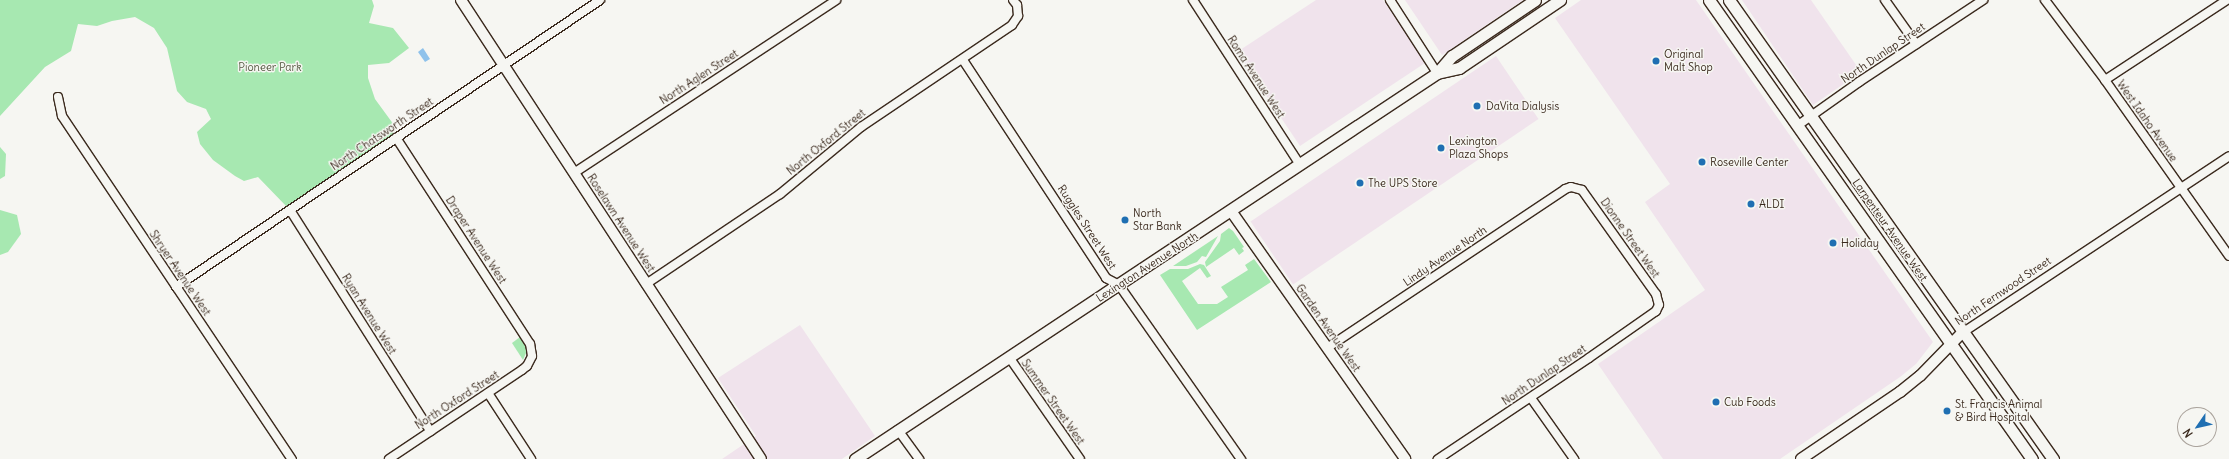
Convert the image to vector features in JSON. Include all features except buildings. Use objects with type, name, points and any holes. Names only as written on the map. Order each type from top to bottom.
[{"type":"main road","name":"Lexington Avenue North","points":[[855,459],[1437,73],[1452,56],[1536,0]]},
{"type":"main road","name":"Lexington Avenue North","points":[[1437,73],[1459,68],[1560,0]]},
{"type":"main road","name":"Larpenteur Avenue West","points":[[1709,0],[2032,459]]},
{"type":"main road","name":"Larpenteur Avenue West","points":[[1729,0],[1962,333],[2053,459]]},
{"type":"street","name":"Roselawn Avenue West","points":[[461,0],[761,459]]},
{"type":"street","name":"North Chatsworth Street","points":[[176,287],[600,0]]},
{"type":"street","name":"North Aglen Street","points":[[574,173],[836,0]]},
{"type":"street","name":"North Oxford Street","points":[[646,284],[780,194],[861,126],[963,60],[1012,25],[1018,16],[1017,5],[1013,0]]},
{"type":"street","name":"Roma Avenue West","points":[[1193,0],[1300,165]]},
{"type":"street","points":[[1390,0],[1437,73]]},
{"type":"street","points":[[1885,0],[1916,44]]},
{"type":"street","name":"North Dunlap Street","points":[[1797,126],[1983,0]]},
{"type":"street","name":"West Idaho Avenue","points":[[2045,0],[2105,80],[2229,256]]},
{"type":"street","points":[[2105,80],[2227,0]]},
{"type":"street","name":"Ruggles Street West","points":[[963,60],[1106,278],[1119,285],[1241,459]]},
{"type":"street","name":"Shryer Avenue West","points":[[58,97],[62,116],[292,459]]},
{"type":"street","name":"Draper Avenue West","points":[[396,138],[530,344],[532,356]]},
{"type":"street","name":"North Fernwood Street","points":[[1801,459],[1900,392],[1920,376],[1962,333],[2180,187],[2229,156]]},
{"type":"street","name":"Dionne Street West","points":[[1577,188],[1587,195],[1656,294],[1659,305]]},
{"type":"street","name":"Lindy Avenue North","points":[[1327,348],[1565,189],[1577,188]]},
{"type":"street","name":"Ryan Avenue West","points":[[290,210],[430,431]]},
{"type":"street","name":"Garden Avenue West","points":[[1231,211],[1405,459]]},
{"type":"street","name":"North Dunlap Street","points":[[1438,459],[1651,316],[1659,305]]},
{"type":"street","name":"North Oxford Street","points":[[389,459],[527,366],[532,356]]},
{"type":"street","name":"Summer Street West","points":[[1008,357],[1080,459]]},
{"type":"street","points":[[488,393],[531,459]]},
{"type":"street","points":[[1531,398],[1574,459]]},
{"type":"street","points":[[898,430],[919,459]]},
{"type":"shaded area","points":[[1316,0],[1383,0],[1425,63],[1300,146],[1237,52]]},
{"type":"shaded area","points":[[1405,0],[1523,0],[1442,55]]},
{"type":"shaded area","points":[[1581,0],[1696,0],[1933,342],[1916,364],[1900,377],[1780,459],[1663,459],[1598,364],[1705,290],[1645,202],[1670,184],[1555,18]]},
{"type":"shaded area","points":[[1742,0],[1811,0],[1861,72],[1813,105]]},
{"type":"shaded area","points":[[1496,56],[1538,119],[1293,285],[1251,222]]},
{"type":"shaded area","points":[[800,325],[875,436],[842,459],[722,459],[756,436],[718,378]]},
{"type":"green space","name":"Pioneer Park","points":[[0,0],[372,0],[374,6],[369,23],[393,28],[409,48],[389,63],[368,65],[368,78],[375,99],[394,125],[391,128],[394,134],[287,207],[258,177],[244,181],[235,176],[213,160],[200,144],[197,132],[211,119],[206,109],[187,102],[177,91],[167,48],[154,28],[135,17],[112,21],[97,26],[78,24],[71,51],[45,67],[0,116]]},
{"type":"green space","points":[[0,147],[6,154],[5,176],[0,179]]},
{"type":"green space","points":[[0,210],[17,215],[21,234],[8,252],[0,255]]},
{"type":"green space","points":[[1229,228],[1233,231],[1244,247],[1242,248],[1244,251],[1239,255],[1234,248],[1206,267],[1205,262],[1220,241],[1221,234]]},
{"type":"green space","points":[[1218,236],[1206,257],[1202,256],[1197,262],[1186,266],[1173,266]]},
{"type":"green space","points":[[1254,259],[1271,282],[1197,330],[1160,275],[1170,269],[1188,269],[1200,264],[1204,265],[1211,276],[1207,278],[1200,268],[1182,281],[1198,304],[1217,304],[1228,297],[1221,287],[1248,270],[1245,265]]},
{"type":"green space","points":[[520,337],[526,346],[526,353],[523,360],[512,343]]},
{"type":"water","points":[[423,48],[430,59],[425,62],[418,52]]},
{"type":"place","name":"Original Malt Shop","points":[[1656,61]]},
{"type":"place","name":"DaVita Dialysis","points":[[1477,106]]},
{"type":"place","name":"Lexington Plaza Shops","points":[[1441,148]]},
{"type":"place","name":"Roseville Center","points":[[1702,162]]},
{"type":"place","name":"The UPS Store","points":[[1360,183]]},
{"type":"place","name":"ALDI","points":[[1751,204]]},
{"type":"place","name":"North Star Bank","points":[[1125,220]]},
{"type":"place","name":"Holiday","points":[[1833,243]]},
{"type":"place","name":"Cub Foods","points":[[1716,402]]},
{"type":"place","name":"St. Francis Animal & Bird Hospital","points":[[1947,411]]}]
